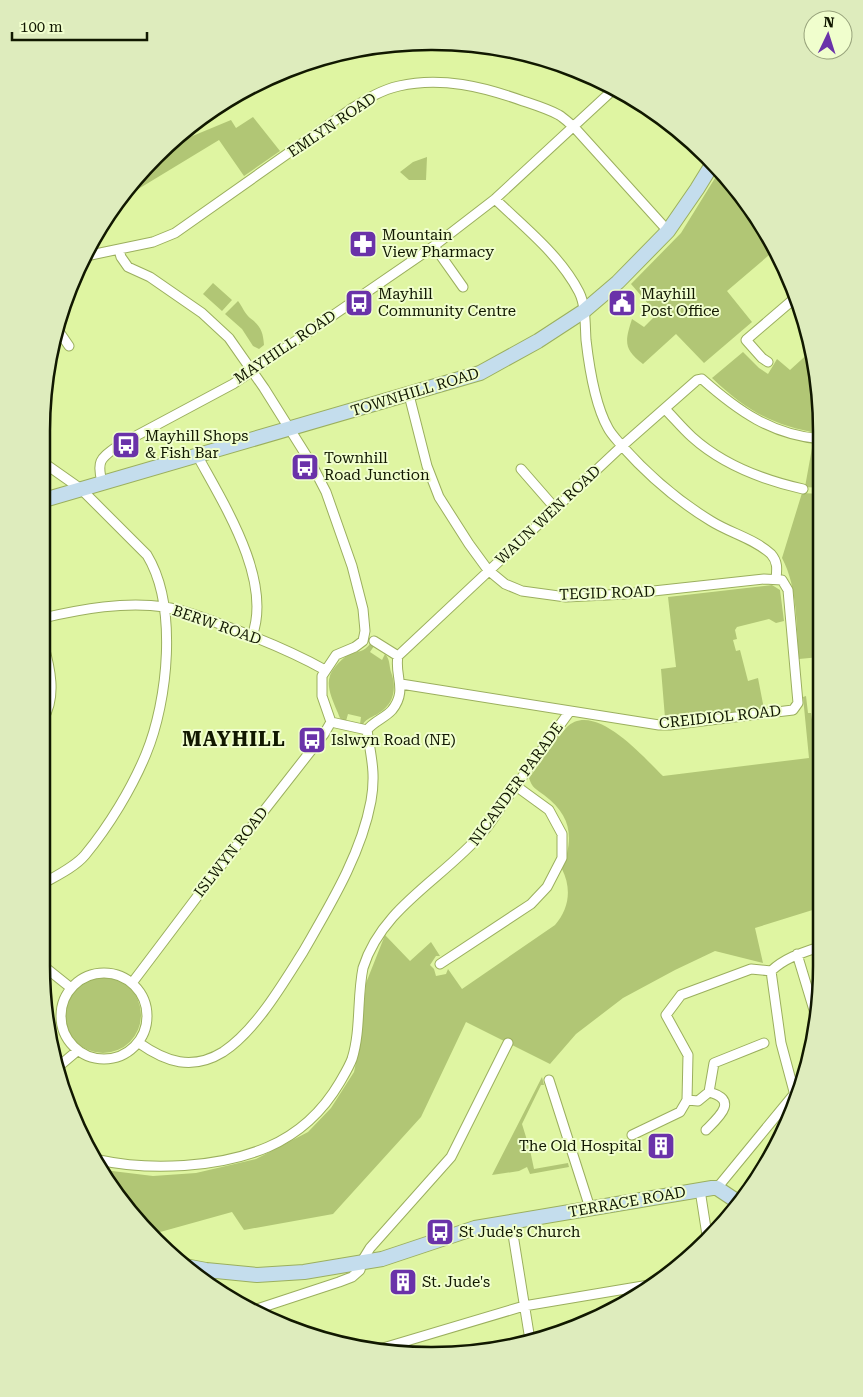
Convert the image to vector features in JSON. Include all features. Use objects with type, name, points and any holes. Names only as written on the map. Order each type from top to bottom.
[{"type":"street","name":"EMLYN ROAD","points":[[94,255],[153,242],[174,233],[374,94],[418,82],[465,85],[494,91],[559,115],[574,127],[668,232]]},
{"type":"street","name":"MAYHILL ROAD","points":[[102,482],[98,468],[103,458],[119,445],[138,433],[233,384],[434,246],[495,199],[609,94]]},
{"type":"street","name":"TOWNHILL ROAD","points":[[50,498],[480,373],[538,342],[584,311],[618,282],[668,232],[709,170]]},
{"type":"street","points":[[495,199],[561,266],[579,293],[584,311],[587,352],[598,404],[608,428],[622,446],[650,475],[680,500],[712,522],[759,546],[771,555],[778,565],[776,579]]},
{"type":"street","points":[[434,246],[463,287]]},
{"type":"street","points":[[119,250],[121,257],[128,267],[150,278],[202,313],[229,338],[252,370],[311,462],[326,492],[352,566],[363,609],[365,631],[363,641],[336,656],[325,670],[321,681],[322,696],[331,722],[367,730]]},
{"type":"street","points":[[768,362],[746,340],[791,303]]},
{"type":"street","points":[[62,336],[69,346]]},
{"type":"street","name":"WAUN WEN ROAD","points":[[398,656],[622,446],[698,380],[702,379],[754,420],[796,435],[813,438]]},
{"type":"street","name":"TEGID ROAD","points":[[409,395],[425,458],[439,497],[488,570],[505,584],[522,591],[566,597],[626,594],[776,579]]},
{"type":"street","points":[[665,409],[692,437],[726,461],[775,483],[803,489]]},
{"type":"street","points":[[197,455],[241,539],[250,568],[257,592],[258,612],[252,636]]},
{"type":"street","points":[[50,467],[81,489],[147,555],[158,574],[165,608],[167,640],[164,678],[156,726],[137,775],[117,809],[84,856],[50,880]]},
{"type":"street","points":[[521,469],[555,508]]},
{"type":"street","name":"CREIDIOL ROAD","points":[[401,684],[659,725],[793,710],[797,707],[798,703],[788,590],[782,580],[776,579]]},
{"type":"street","name":"BERW ROAD","points":[[50,616],[98,608],[127,606],[165,608],[211,620],[305,659],[325,670]]},
{"type":"street","points":[[139,1043],[151,1052],[171,1061],[202,1060],[222,1052],[255,1022],[278,991],[326,912],[354,855],[371,803],[374,777],[367,730],[373,723],[392,709],[397,702],[401,684],[396,669],[398,656],[374,641]]},
{"type":"street","name":"NICANDER PARADE","points":[[104,1161],[149,1166],[186,1165],[231,1158],[268,1148],[297,1131],[314,1117],[329,1101],[352,1058],[362,968],[377,936],[391,918],[410,899],[468,849],[484,831],[570,711]]},
{"type":"street","name":"ISLWYN ROAD","points":[[132,983],[208,881],[324,734],[331,722]]},
{"type":"street","points":[[440,964],[531,904],[547,887],[562,858],[562,834],[549,810],[516,786]]},
{"type":"street","points":[[632,1135],[680,1112],[687,1100],[688,1054],[666,1015],[681,995],[751,969],[771,971],[780,963],[796,954],[813,950]]},
{"type":"street","points":[[796,954],[811,1000]]},
{"type":"street","points":[[50,971],[71,988]]},
{"type":"street","points":[[771,971],[781,1044],[793,1088]]},
{"type":"street","points":[[100,973],[117,975],[132,983],[141,994],[146,1006],[147,1019],[145,1031],[139,1043],[120,1057],[107,1060],[91,1058],[77,1051],[66,1038],[60,1019],[62,1003],[71,988],[84,977],[100,973]]},
{"type":"street","points":[[262,1307],[352,1277],[360,1270],[362,1261],[370,1248],[451,1157],[508,1043]]},
{"type":"street","points":[[687,1100],[698,1101],[709,1092],[714,1063],[764,1043]]},
{"type":"street","points":[[63,1063],[77,1051]]},
{"type":"street","points":[[549,1080],[590,1208]]},
{"type":"street","points":[[706,1130],[724,1111],[725,1106],[718,1094],[709,1092]]},
{"type":"street","points":[[733,1199],[717,1188],[785,1107]]},
{"type":"street","name":"TERRACE ROAD","points":[[205,1272],[266,1274],[304,1272],[382,1259],[474,1228],[717,1188]]},
{"type":"street","points":[[700,1190],[706,1230]]},
{"type":"street","points":[[511,1222],[529,1334]]},
{"type":"street","points":[[393,1345],[524,1306],[636,1287]]},
{"type":"green space","points":[[253,117],[280,151],[244,176],[219,140],[137,190],[162,162],[189,137],[231,120],[236,128]]},
{"type":"green space","points":[[427,157],[426,180],[409,180],[400,172],[413,162]]},
{"type":"green space","points":[[715,177],[749,220],[769,255],[727,291],[752,322],[704,363],[676,334],[643,364],[632,354],[627,344],[632,319],[644,327],[657,314],[631,284],[681,233]]},
{"type":"green space","points":[[213,283],[232,300],[222,311],[203,294]]},
{"type":"green space","points":[[238,301],[261,330],[264,345],[259,349],[253,346],[242,329],[225,314]]},
{"type":"green space","points":[[743,352],[768,374],[777,359],[790,370],[806,356],[810,382],[813,432],[788,426],[762,415],[737,400],[712,378]]},
{"type":"green space","points":[[812,448],[813,448],[813,488],[805,487]]},
{"type":"green space","points":[[802,493],[813,494],[813,658],[799,659],[794,594],[782,558]]},
{"type":"green space","points":[[772,585],[780,590],[784,621],[776,623],[769,619],[737,627],[735,630],[737,639],[733,640],[736,651],[740,650],[748,681],[758,678],[764,709],[675,720],[665,718],[661,669],[676,667],[668,597]]},
{"type":"green space","points":[[370,644],[374,646],[370,652],[382,660],[385,654],[388,658],[394,684],[393,695],[384,709],[363,724],[360,724],[361,717],[348,714],[346,721],[344,721],[339,717],[329,689],[331,672],[344,658],[363,650]]},
{"type":"green space","points":[[806,696],[808,713],[811,713],[813,726],[813,910],[755,928],[763,963],[715,951],[623,998],[576,1034],[550,1064],[466,1022],[421,1117],[333,1214],[244,1230],[232,1212],[159,1232],[129,1198],[110,1171],[153,1176],[196,1173],[256,1159],[308,1132],[331,1108],[354,1072],[361,1038],[366,983],[385,935],[410,961],[431,942],[440,956],[436,956],[430,965],[434,969],[436,976],[446,974],[448,969],[462,989],[555,925],[560,919],[568,899],[567,884],[562,869],[568,847],[568,828],[560,811],[531,784],[529,778],[566,728],[577,721],[590,721],[604,726],[618,734],[631,745],[663,776],[809,758],[803,697]]},
{"type":"green space","points":[[96,977],[110,977],[124,983],[135,994],[141,1008],[138,1030],[130,1042],[110,1053],[96,1053],[82,1047],[71,1036],[65,1022],[65,1008],[71,994],[82,983]]},
{"type":"green space","points":[[542,1077],[544,1085],[541,1085],[522,1124],[534,1169],[568,1163],[569,1167],[530,1174],[527,1167],[519,1171],[492,1175]]},
{"type":"place","name":"Mountain View Pharmacy","points":[[363,244]]},
{"type":"place","name":"Mayhill Community Centre","points":[[359,303]]},
{"type":"place","name":"Mayhill Post Office","points":[[622,303]]},
{"type":"place","name":"Mayhill Shops & Fish Bar","points":[[126,445]]},
{"type":"place","name":"Townhill Road Junction","points":[[305,467]]},
{"type":"place","name":"Islwyn Road (NE)","points":[[312,740]]},
{"type":"place","name":"The Old Hospital","points":[[661,1146]]},
{"type":"place","name":"St Jude's Church","points":[[440,1232]]},
{"type":"place","name":"St. Jude's","points":[[403,1282]]},
{"type":"district","name":"MAYHILL","points":[[234,739]]}]
